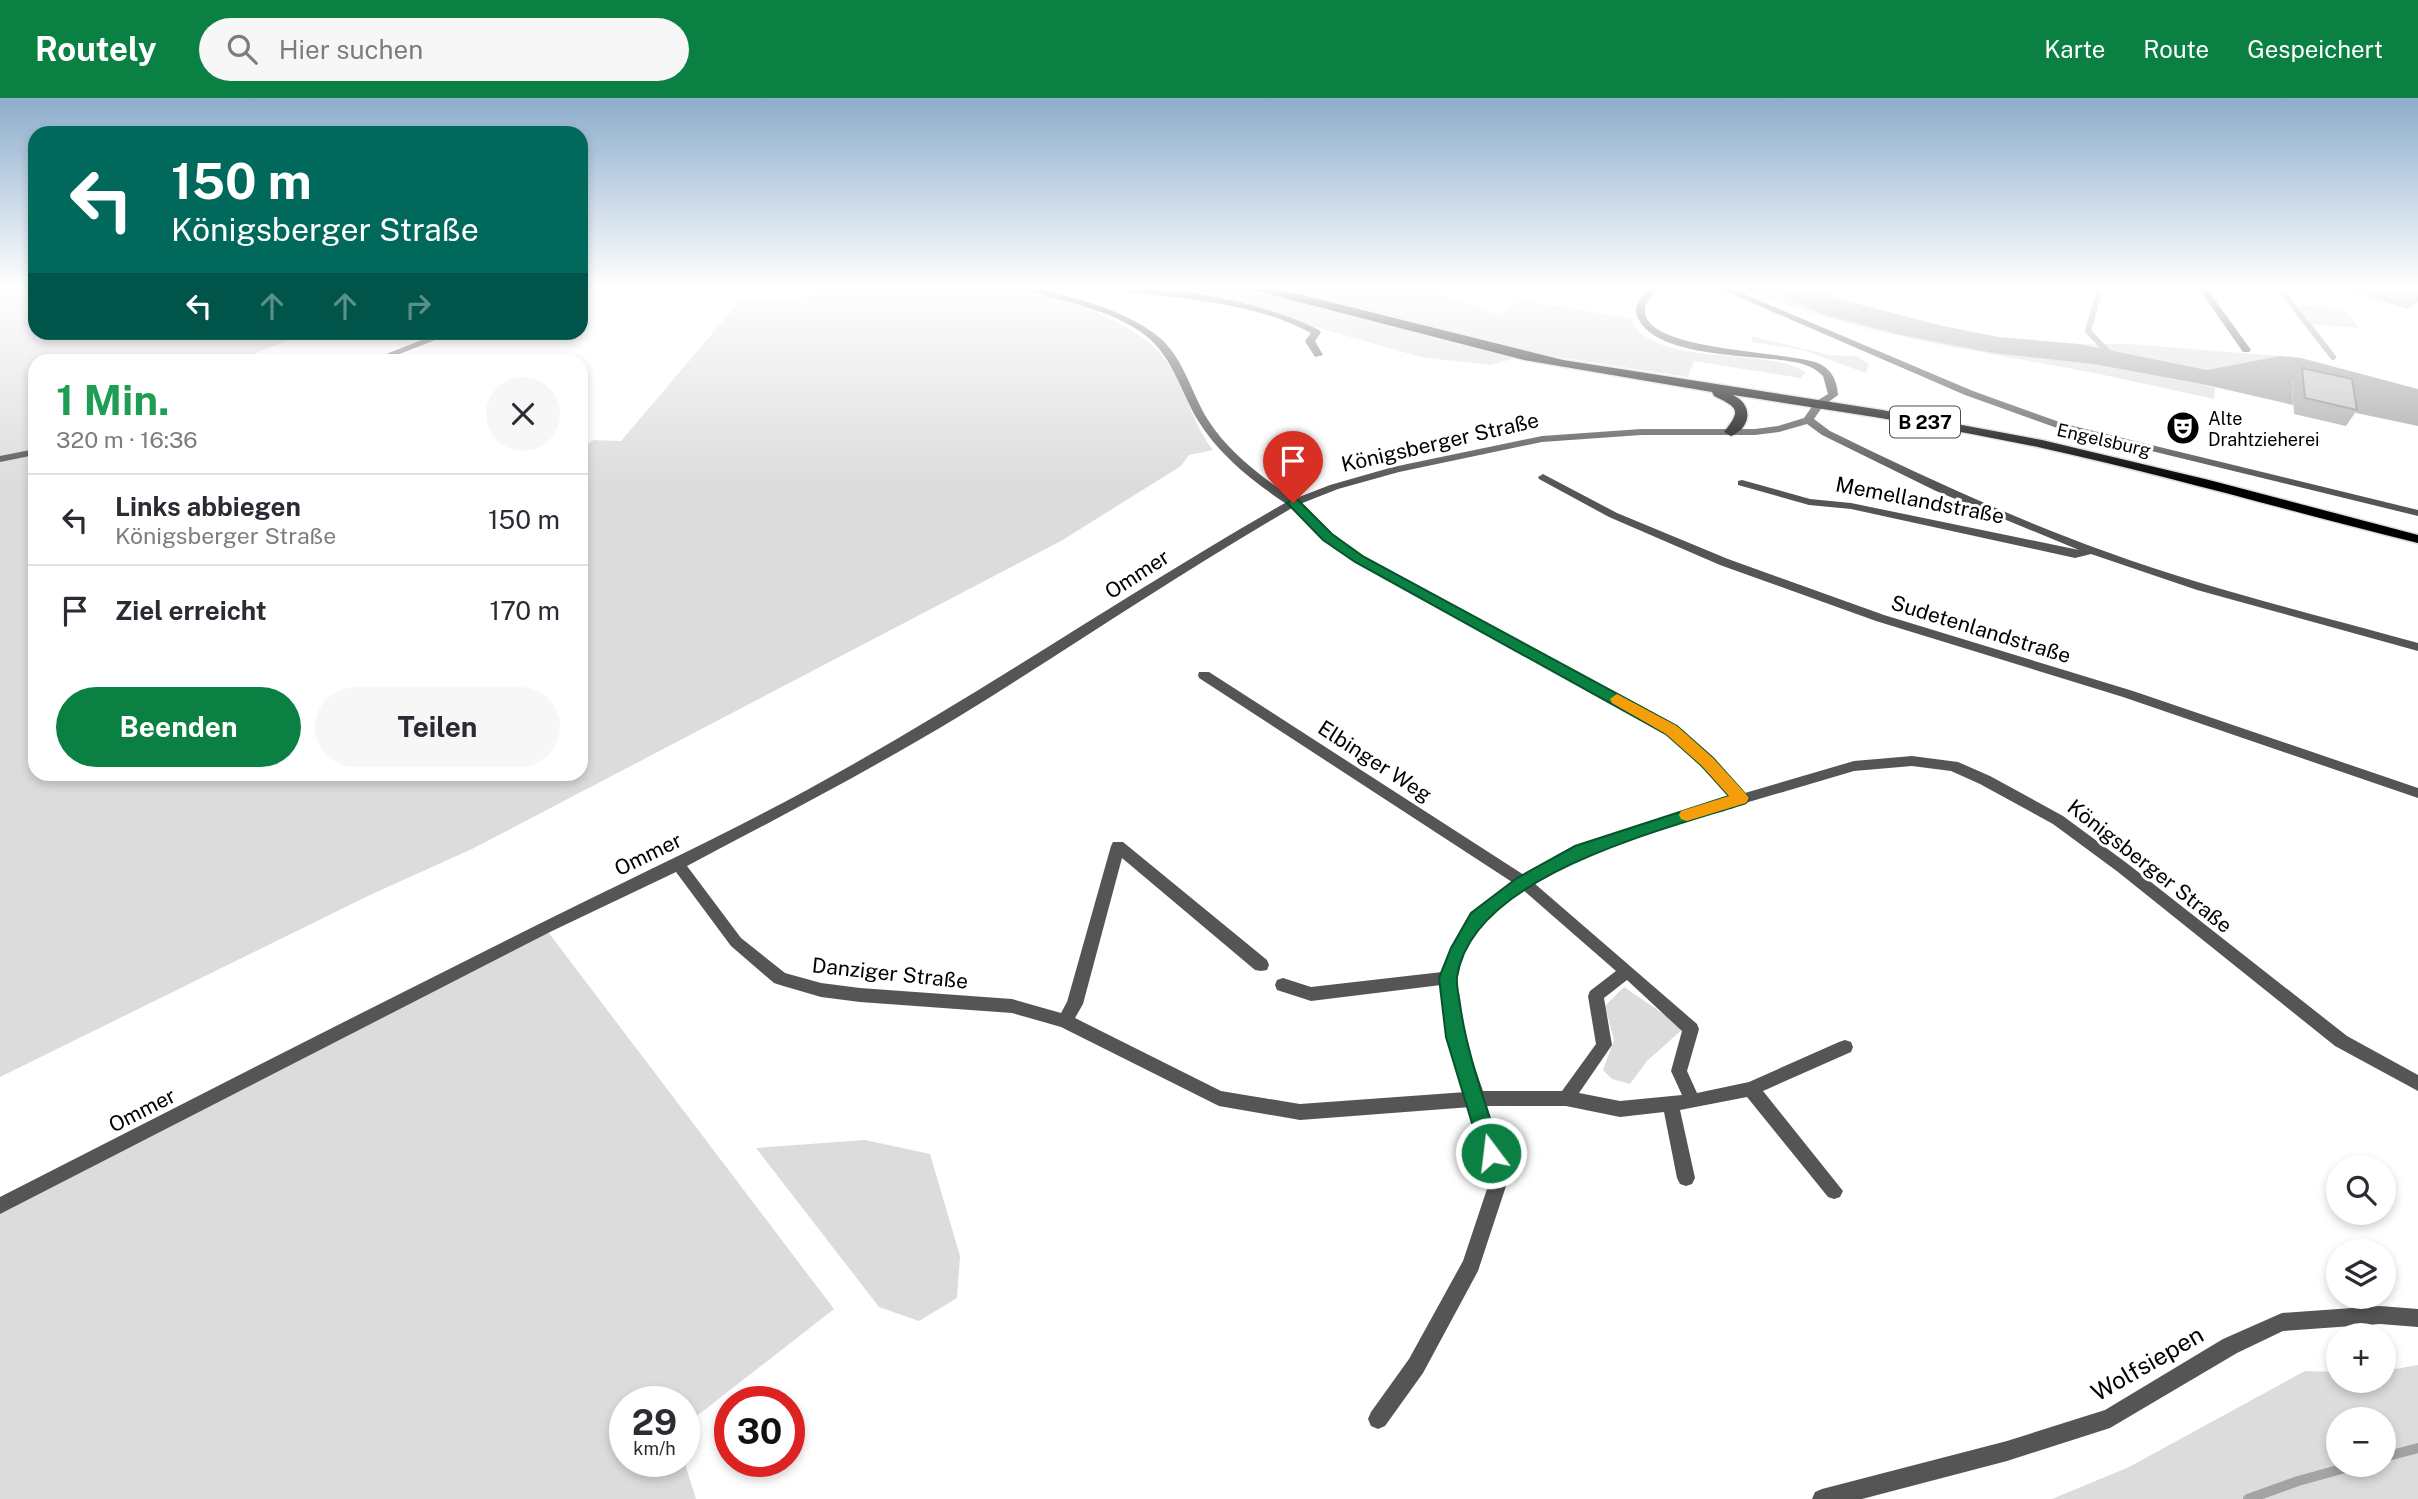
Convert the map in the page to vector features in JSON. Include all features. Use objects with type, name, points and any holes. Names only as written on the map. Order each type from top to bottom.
[{"type":"main road","name":"B 237","points":[[1527,354],[1560,363],[1819,404]]},
{"type":"main road","points":[[1699,386],[1729,397],[1742,408],[1743,417],[1731,432]]},
{"type":"main road","name":"Engelsburg","points":[[1819,404],[1990,434],[2097,457],[2418,539]]},
{"type":"street","points":[[1167,354],[1176,365],[1214,437],[1263,483],[1293,503],[1327,537],[1360,559],[1672,730],[1741,798]]},
{"type":"street","points":[[1760,354],[1797,359],[1828,374],[1833,395],[1819,404],[1808,420]]},
{"type":"street","points":[[1878,354],[1969,393],[2062,426],[2418,513]]},
{"type":"street","name":"Königsberger Straße","points":[[1293,503],[1334,487],[1397,469],[1542,439],[1597,434],[1769,430],[1808,420]]},
{"type":"street","name":"Memellandstraße","points":[[1808,420],[1826,433],[1928,483],[2090,550],[2201,587],[2418,648]]},
{"type":"street","points":[[0,459],[28,453]]},
{"type":"street","name":"Sudetenlandstraße","points":[[1543,477],[1613,515],[1737,567],[1880,618],[2128,694],[2418,793]]},
{"type":"street","name":"Memellandstraße","points":[[1742,483],[1809,502],[1851,506],[2076,554],[2090,550]]},
{"type":"street","name":"Ommer","points":[[0,1206],[545,928],[678,864],[811,794],[952,714],[1215,548],[1293,503]]},
{"type":"street","name":"Elbinger Weg","points":[[1204,676],[1523,882],[1627,971],[1691,1029],[1679,1071],[1693,1101]]},
{"type":"street","name":"Königsberger Straße","points":[[1448,978],[1460,948],[1477,918],[1523,882],[1581,851],[1741,798],[1854,766],[1912,761],[1953,766],[2059,820],[2341,1041],[2417,1085]]},
{"type":"street","points":[[1065,1021],[1074,1004],[1118,846],[1261,965]]},
{"type":"street","name":"Danziger Straße","points":[[678,864],[736,942],[780,978],[821,990],[860,995],[1012,1006],[1065,1021],[1219,1098],[1300,1112],[1477,1100],[1566,1098],[1620,1109],[1693,1101],[1751,1089],[1845,1047]]},
{"type":"street","points":[[1566,1098],[1604,1045],[1596,996],[1627,971]]},
{"type":"street","points":[[1283,985],[1311,993],[1448,978],[1455,1037],[1477,1100],[1499,1180],[1471,1265],[1416,1366],[1378,1419]]},
{"type":"street","points":[[1751,1089],[1834,1191]]},
{"type":"street","points":[[1670,1102],[1686,1178]]},
{"type":"street","name":"Wolfsiepen","points":[[1822,1499],[2007,1451],[2109,1418],[2230,1346],[2282,1322],[2380,1315],[2418,1318]]},
{"type":"shaded area","points":[[0,354],[28,354],[28,781],[588,781],[588,444],[594,440],[621,441],[695,354],[1161,354],[1168,363],[1198,426],[1213,450],[1189,455],[1181,466],[1061,541],[472,849],[370,895],[0,1077]]},
{"type":"shaded area","points":[[1412,354],[1527,354],[1491,365]]},
{"type":"shaded area","points":[[1541,354],[1716,354],[1767,360],[1789,365],[1806,373],[1800,378],[1694,361],[1688,377]]},
{"type":"shaded area","points":[[1815,354],[1856,356],[1869,364],[1866,373]]},
{"type":"shaded area","points":[[1995,354],[2093,364],[2202,384],[2215,388],[2214,399]]},
{"type":"shaded area","points":[[2006,354],[2130,354],[2207,370],[2280,356],[2301,358],[2418,389],[2418,426],[2356,413],[2354,395],[2292,382],[2293,405],[2202,384],[2093,364]]},
{"type":"shaded area","points":[[2130,354],[2280,356],[2207,370]]},
{"type":"shaded area","points":[[545,928],[834,1309],[735,1386],[714,1386],[714,1403],[700,1414],[700,1386],[609,1386],[609,1477],[689,1477],[696,1499],[0,1499],[0,1206]]},
{"type":"shaded area","points":[[1624,987],[1684,1028],[1647,1061],[1630,1084],[1612,1079],[1603,1070],[1614,1040],[1605,1006]]},
{"type":"shaded area","points":[[865,1140],[930,1154],[960,1256],[957,1298],[919,1321],[879,1307],[756,1148]]},
{"type":"shaded area","points":[[2418,1365],[2418,1499],[2052,1499],[2129,1467],[2305,1371],[2326,1372],[2326,1393],[2396,1393],[2396,1369]]},
{"type":"building","points":[[2302,368],[2352,379],[2357,410],[2305,398]]},
{"type":"waterway","points":[[2396,1454],[2418,1448]]},
{"type":"waterway","points":[[2248,1499],[2326,1473]]},
{"type":"slow traffic","points":[[1617,699],[1672,730],[1741,798],[1687,815]]},
{"type":"place","name":"Alte Drahtzieherei","points":[[2183,428]]},
{"type":"route","points":[[1293,503],[1327,537],[1360,559],[1672,730],[1741,798],[1581,851],[1523,882],[1477,918],[1460,948],[1448,978],[1455,1037],[1477,1100],[1491,1153]]}]
